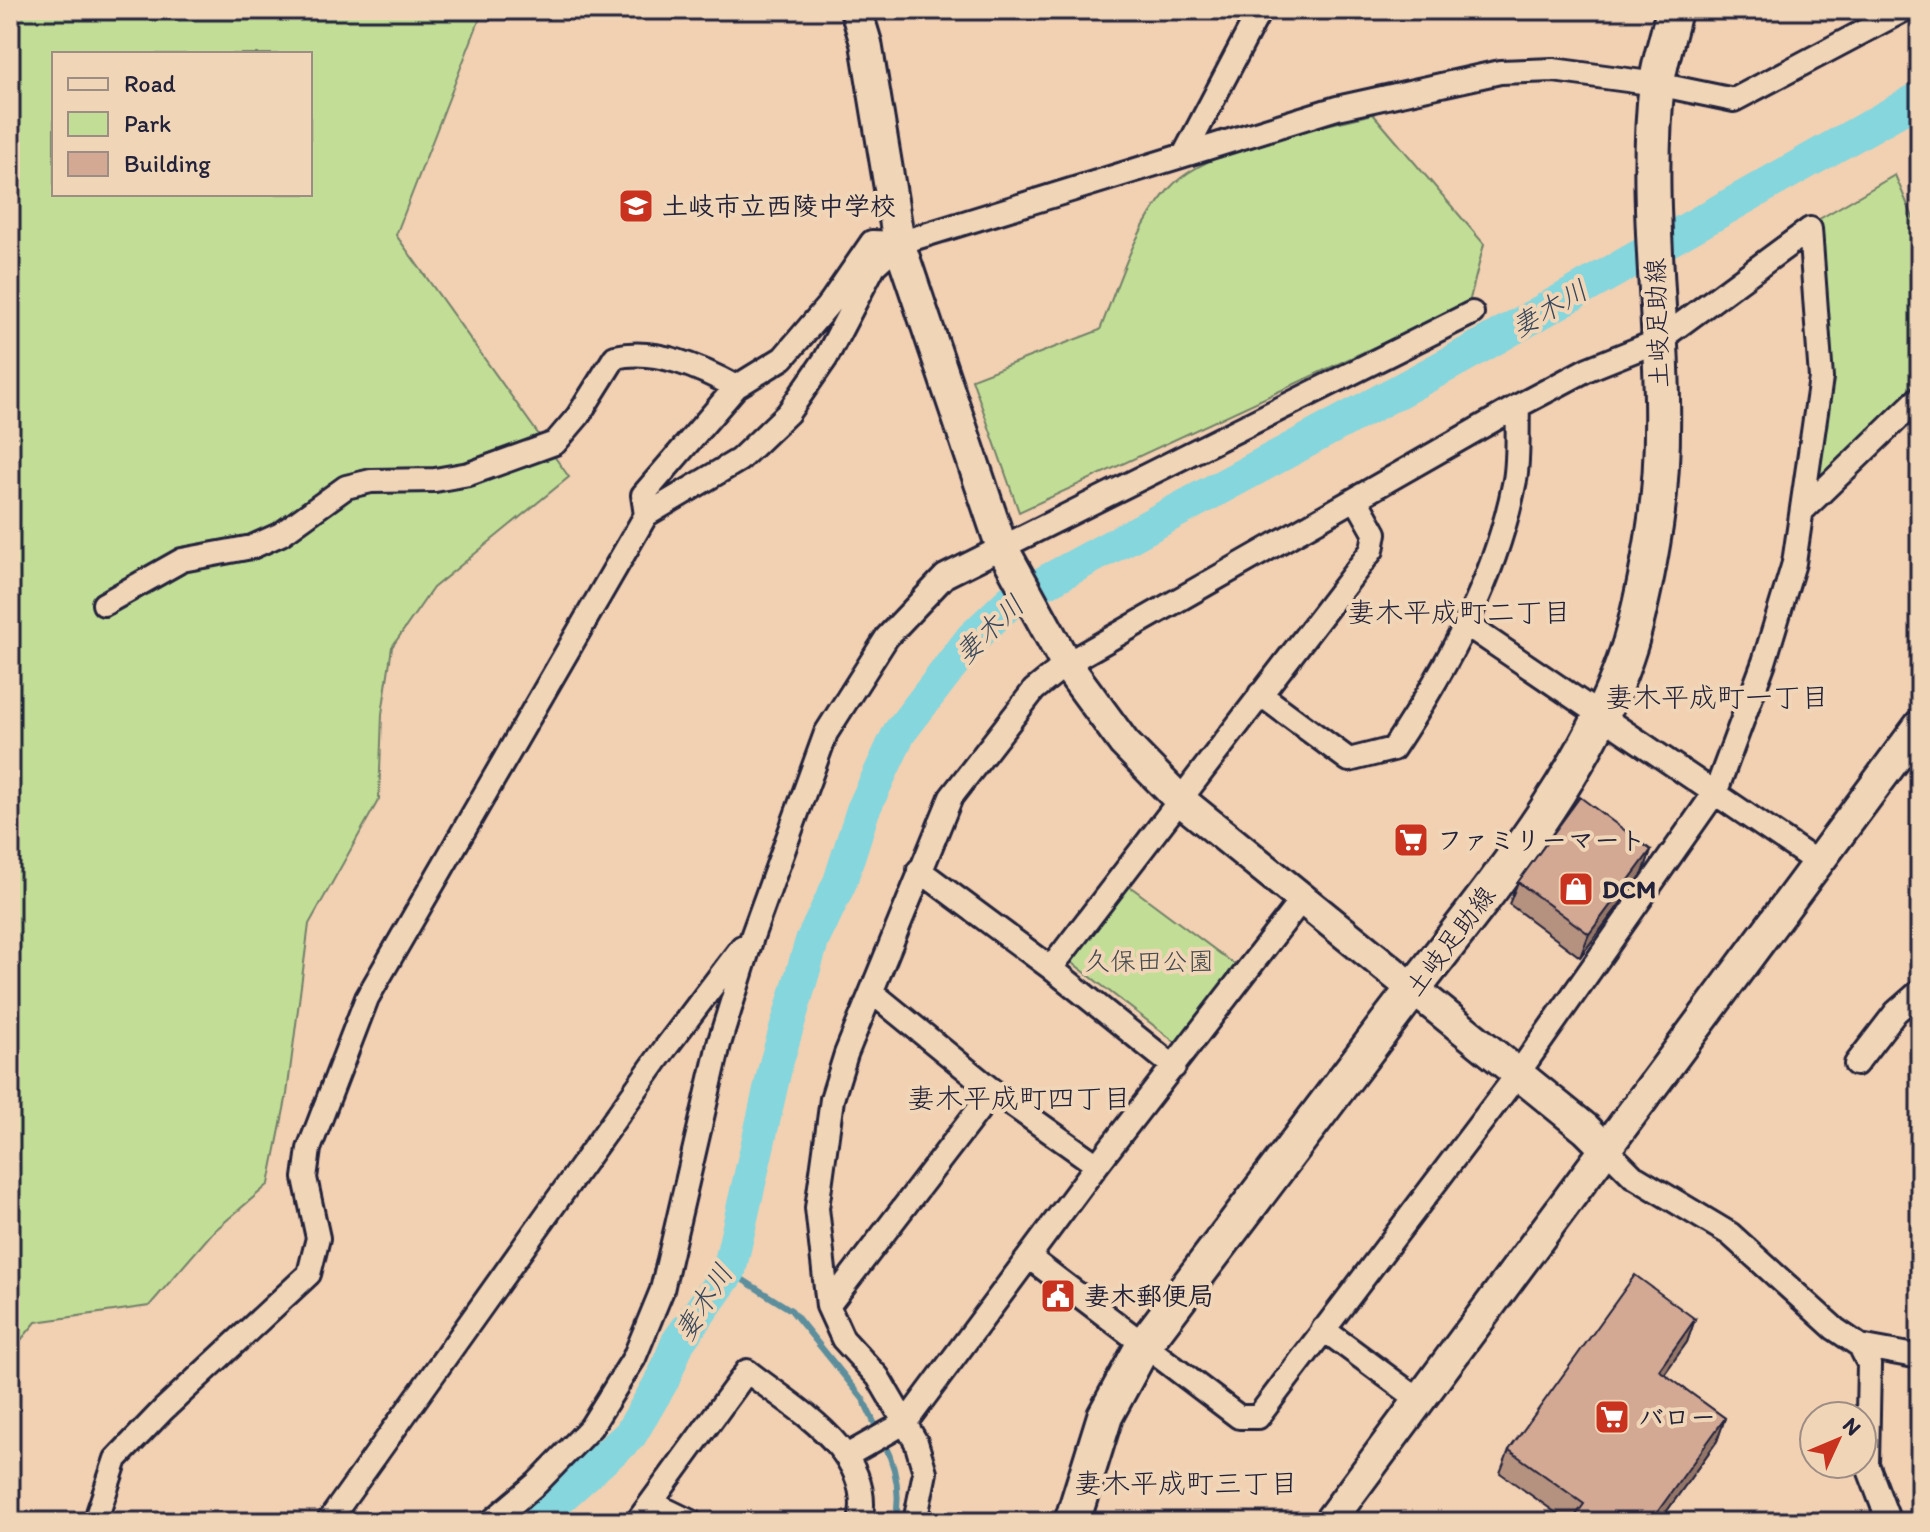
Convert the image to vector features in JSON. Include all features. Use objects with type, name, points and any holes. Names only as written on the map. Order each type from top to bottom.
[{"type":"main road","name":"土岐足助線","points":[[1072,1522],[1105,1416],[1143,1346],[1494,884],[1571,767],[1600,716],[1629,645],[1655,524],[1662,449],[1654,219],[1657,92],[1674,10]]},
{"type":"street","points":[[856,10],[866,43],[899,243],[1001,545],[1066,664],[1124,743],[1179,799],[1414,988],[1606,1149],[1633,1176],[1730,1234],[1835,1329],[1860,1346],[1920,1357]]},
{"type":"street","points":[[1185,153],[1260,10]]},
{"type":"street","points":[[646,515],[643,495],[736,387],[783,358],[830,303],[872,242],[899,243],[1337,108],[1500,72],[1553,70],[1657,92],[1734,100],[1904,10]]},
{"type":"street","points":[[915,1522],[925,1472],[906,1422],[878,1377],[843,1339],[828,1306],[817,1208],[832,1099],[846,1054],[951,797],[1034,690],[1066,664],[1658,329],[1810,229],[1821,378],[1803,510],[1786,591],[1716,791],[1517,1075],[1258,1417],[1239,1417],[1030,1258]]},
{"type":"street","points":[[95,1522],[116,1459],[163,1410],[309,1274],[318,1238],[305,1178],[309,1149],[367,998],[646,515],[739,460],[788,413],[826,358],[874,266],[899,243]]},
{"type":"street","points":[[491,1522],[537,1483],[591,1427],[634,1358],[662,1290],[719,1044],[753,934],[820,747],[887,637],[945,576],[1001,545],[1472,313]]},
{"type":"street","points":[[104,604],[182,560],[252,547],[281,534],[346,487],[371,481],[435,480],[469,474],[555,443],[578,416],[615,357],[638,351],[708,372],[736,387]]},
{"type":"street","points":[[1803,510],[1920,397]]},
{"type":"street","points":[[1260,694],[1349,760],[1393,749],[1434,686],[1467,625],[1497,545],[1515,478],[1518,406]]},
{"type":"street","points":[[1051,968],[1372,550],[1375,533],[1357,501]]},
{"type":"street","points":[[1467,625],[1818,863]]},
{"type":"street","points":[[1329,1522],[1818,863],[1916,740]]},
{"type":"street","points":[[919,870],[1051,968],[1174,1067]]},
{"type":"street","points":[[848,1455],[906,1422],[1097,1165],[1302,899]]},
{"type":"street","points":[[328,1522],[664,1050],[753,934]]},
{"type":"street","points":[[1856,1064],[1896,1012],[1920,991]]},
{"type":"street","points":[[873,993],[993,1091],[1097,1165]]},
{"type":"street","points":[[828,1306],[993,1091]]},
{"type":"street","points":[[1323,1329],[1419,1400]]},
{"type":"street","points":[[1860,1346],[1869,1364],[1867,1464],[1889,1522]]},
{"type":"street","points":[[637,1522],[747,1371],[848,1455],[864,1502],[860,1522]]},
{"type":"street","points":[[652,1503],[691,1522]]},
{"type":"green space","points":[[10,10],[472,10],[480,18],[396,235],[569,477],[433,588],[392,647],[382,714],[379,799],[309,924],[287,1094],[269,1184],[212,1233],[149,1306],[36,1322],[10,1353]]},
{"type":"green space","points":[[1373,114],[1484,244],[1469,303],[1019,512],[972,379],[1100,330],[1128,256],[1146,221],[1169,189],[1186,174],[1265,141]]},
{"type":"green space","points":[[1895,175],[1920,234],[1920,382],[1821,482],[1817,478],[1830,375],[1825,273],[1816,221]]},
{"type":"green space","name":"久保田公園","points":[[1124,882],[1238,967],[1179,1045],[1065,957]]},
{"type":"building","name":"DCM","points":[[1580,797],[1651,850],[1589,934],[1518,882]]},
{"type":"building","name":"バロー","points":[[1635,1275],[1695,1319],[1659,1370],[1725,1418],[1649,1522],[1571,1522],[1584,1504],[1509,1450]]},
{"type":"waterway","name":"妻木川","points":[[532,1522],[630,1435],[663,1379],[678,1342],[729,1271],[776,1064],[812,941],[840,882],[863,810],[899,733],[972,638],[1012,600],[1458,359],[1920,98]]},
{"type":"waterway","points":[[729,1271],[791,1310],[863,1399],[878,1431]]},
{"type":"waterway","points":[[883,1441],[896,1480],[895,1522]]},
{"type":"place","name":"土岐市立西陵中学校","points":[[636,206]]},
{"type":"place","name":"ファミリーマート","points":[[1411,840]]},
{"type":"place","name":"DCM","points":[[1576,889]]},
{"type":"place","name":"妻木郵便局","points":[[1058,1296]]},
{"type":"place","name":"バロー","points":[[1612,1417]]},
{"type":"district","name":"妻木平成町二丁目","points":[[1459,612]]},
{"type":"district","name":"妻木平成町一丁目","points":[[1717,697]]},
{"type":"district","name":"妻木平成町四丁目","points":[[1019,1098]]},
{"type":"district","name":"妻木平成町三丁目","points":[[1186,1483]]}]
